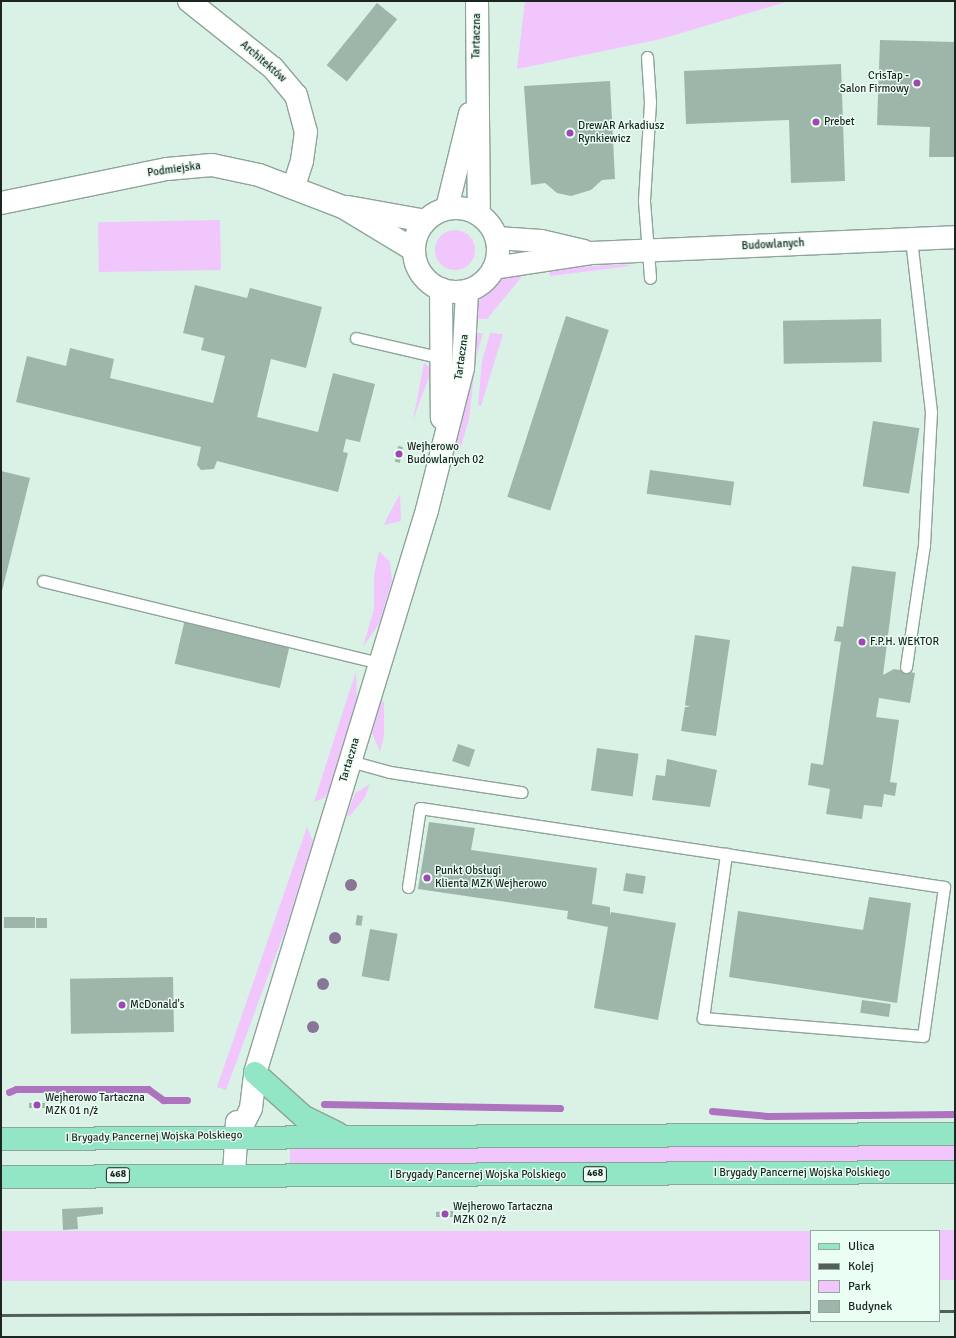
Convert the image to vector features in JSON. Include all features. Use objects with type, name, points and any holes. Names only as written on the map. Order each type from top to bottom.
[{"type":"main road","points":[[255,1074],[304,1117],[342,1135]]},
{"type":"main road","name":"I Brygady Pancernej Wojska Polskiego","points":[[1,1139],[342,1135],[955,1134]]},
{"type":"main road","name":"I Brygady Pancernej Wojska Polskiego","points":[[1,1177],[955,1172]]},
{"type":"street","name":"Architektów","points":[[189,1],[273,68],[296,95],[306,132],[302,161],[293,188]]},
{"type":"street","name":"Tartaczna","points":[[477,1],[476,96],[479,214]]},
{"type":"street","name":"Tartaczna","points":[[447,208],[476,96]]},
{"type":"street","name":"Podmiejska","points":[[1,203],[192,166],[241,169],[343,207],[414,250]]},
{"type":"street","name":"Podmiejska","points":[[343,207],[425,221]]},
{"type":"street","points":[[447,208],[464,208],[479,214],[497,238],[494,268],[483,282],[467,290],[441,289],[427,280],[417,266],[414,250],[417,234],[425,221],[447,208]]},
{"type":"street","name":"Budowlanych","points":[[494,268],[591,253],[955,237]]},
{"type":"street","name":"Budowlanych","points":[[497,238],[541,241],[591,253]]},
{"type":"street","name":"Tartaczna","points":[[441,289],[442,446]]},
{"type":"street","name":"Tartaczna","points":[[234,1175],[238,1104],[243,1088],[255,1074],[380,663],[463,368],[467,290]]},
{"type":"lane","points":[[647,57],[650,102],[644,201],[650,278]]},
{"type":"lane","points":[[906,667],[924,545],[931,412],[911,239]]},
{"type":"lane","points":[[356,338],[442,358]]},
{"type":"lane","points":[[43,581],[380,663]]},
{"type":"lane","points":[[350,761],[390,772],[521,792]]},
{"type":"lane","points":[[408,887],[420,808],[726,854],[944,887],[923,1036],[703,1018],[726,854]]},
{"type":"green space","points":[[525,1],[789,1],[661,39],[517,69]]},
{"type":"green space","points":[[220,220],[221,270],[99,272],[98,222]]},
{"type":"green space","points":[[459,230],[466,233],[472,239],[475,250],[474,258],[466,267],[459,270],[451,270],[444,267],[436,258],[435,246],[438,239],[447,231]]},
{"type":"green space","points":[[623,264],[631,266],[550,276],[549,269]]},
{"type":"green space","points":[[509,274],[524,274],[487,319],[474,319],[480,298]]},
{"type":"green space","points":[[473,333],[483,333],[476,358],[469,419],[459,453],[455,451]]},
{"type":"green space","points":[[490,333],[503,334],[481,406],[478,405],[482,361]]},
{"type":"green space","points":[[424,363],[432,369],[413,420]]},
{"type":"green space","points":[[400,494],[401,521],[384,525],[388,516]]},
{"type":"green space","points":[[379,551],[390,562],[392,581],[379,624],[363,647],[374,609],[374,575]]},
{"type":"green space","points":[[356,671],[357,698],[329,790],[324,798],[314,802]]},
{"type":"green space","points":[[381,701],[384,702],[384,736],[380,752],[372,733]]},
{"type":"green space","points":[[370,784],[365,797],[350,816],[347,815],[355,793]]},
{"type":"green space","points":[[307,827],[313,841],[288,922],[226,1090],[217,1087]]},
{"type":"green space","points":[[955,1143],[955,1160],[290,1164],[290,1147]]},
{"type":"green space","points":[[940,1230],[955,1230],[955,1280],[940,1280]]},
{"type":"green space","points":[[1,1231],[810,1231],[810,1281],[1,1281]]},
{"type":"building","points":[[377,3],[397,19],[347,82],[327,65]]},
{"type":"building","name":"CrisTap - Salon Firmowy","points":[[880,40],[955,42],[955,157],[929,157],[930,127],[877,125]]},
{"type":"building","name":"Prebet","points":[[841,64],[845,181],[791,183],[789,120],[686,124],[684,71]]},
{"type":"building","name":"DrewAR Arkadiusz Rynkiewicz","points":[[610,81],[615,179],[602,180],[591,190],[571,196],[557,193],[545,183],[531,185],[524,86]]},
{"type":"building","points":[[195,285],[247,298],[250,288],[322,307],[306,368],[271,359],[257,417],[318,432],[333,373],[375,384],[360,442],[346,439],[343,452],[348,453],[338,492],[217,461],[214,469],[201,470],[197,465],[201,447],[16,402],[27,356],[66,366],[70,348],[114,359],[110,378],[213,403],[225,356],[201,350],[204,338],[183,333]]},
{"type":"building","points":[[566,316],[609,330],[550,511],[507,497]]},
{"type":"building","points":[[881,319],[882,362],[784,364],[783,321]]},
{"type":"building","points":[[873,421],[919,428],[909,494],[863,486]]},
{"type":"building","name":"Wejherowo Budowlanych 02","points":[[398,446],[403,447],[400,463],[395,462]]},
{"type":"building","points":[[650,470],[734,482],[731,506],[647,494]]},
{"type":"building","points":[[1,471],[30,478],[2,591],[1,591]]},
{"type":"building","points":[[852,566],[896,572],[883,675],[894,669],[915,673],[910,703],[879,698],[876,717],[899,720],[890,782],[897,783],[895,796],[884,794],[882,807],[864,805],[862,819],[826,814],[830,789],[808,785],[811,763],[823,765],[841,642],[834,641],[837,626],[843,627]]},
{"type":"building","points":[[185,619],[290,643],[280,688],[175,664]]},
{"type":"building","points":[[695,635],[730,640],[716,736],[681,731],[685,707],[690,707],[685,705]]},
{"type":"building","points":[[458,744],[475,750],[469,767],[452,761]]},
{"type":"building","points":[[597,748],[639,754],[633,796],[591,791]]},
{"type":"building","points":[[667,759],[717,770],[710,807],[652,800],[656,775],[665,776]]},
{"type":"building","points":[[429,822],[475,828],[471,850],[597,868],[592,904],[610,907],[610,915],[611,912],[676,923],[658,1020],[594,1008],[608,927],[567,919],[568,911],[418,889]]},
{"type":"building","points":[[626,873],[646,876],[643,894],[623,891]]},
{"type":"building","points":[[869,897],[911,903],[897,1003],[729,977],[738,911],[863,930]]},
{"type":"building","points":[[357,915],[363,916],[361,926],[355,925]]},
{"type":"building","points":[[4,917],[35,917],[35,928],[4,928]]},
{"type":"building","points":[[4,917],[35,917],[35,928],[4,928]]},
{"type":"building","points":[[370,929],[398,934],[389,981],[362,976]]},
{"type":"building","name":"McDonald's","points":[[173,977],[174,1032],[71,1034],[70,979]]},
{"type":"building","points":[[862,1000],[891,1004],[889,1017],[860,1013]]},
{"type":"building","name":"Wejherowo Tartaczna MZK 01 n/ż","points":[[29,1103],[45,1103],[45,1108],[29,1108]]},
{"type":"building","points":[[103,1207],[103,1214],[77,1217],[78,1229],[63,1230],[62,1209]]},
{"type":"building","name":"Wejherowo Tartaczna MZK 02 n/ż","points":[[453,1211],[453,1217],[436,1217],[436,1212]]},
{"type":"waterway","points":[[9,1092],[16,1089],[148,1089],[163,1100],[187,1100]]},
{"type":"waterway","points":[[324,1104],[560,1108]]},
{"type":"waterway","points":[[712,1111],[768,1116],[955,1114]]},
{"type":"railway","points":[[940,1311],[955,1311]]},
{"type":"railway","points":[[1,1315],[810,1312]]},
{"type":"place","name":"CrisTap - Salon Firmowy","points":[[917,83]]},
{"type":"place","name":"Prebet","points":[[816,122]]},
{"type":"place","name":"DrewAR Arkadiusz Rynkiewicz","points":[[570,133]]},
{"type":"place","name":"Wejherowo Budowlanych 02","points":[[399,454]]},
{"type":"place","name":"F.P.H. WEKTOR","points":[[862,642]]},
{"type":"place","name":"Punkt Obsługi Klienta MZK Wejherowo","points":[[427,878]]},
{"type":"place","name":"McDonald's","points":[[122,1005]]},
{"type":"place","name":"Wejherowo Tartaczna MZK 01 n/ż","points":[[37,1105]]},
{"type":"place","name":"Wejherowo Tartaczna MZK 02 n/ż","points":[[445,1214]]}]
